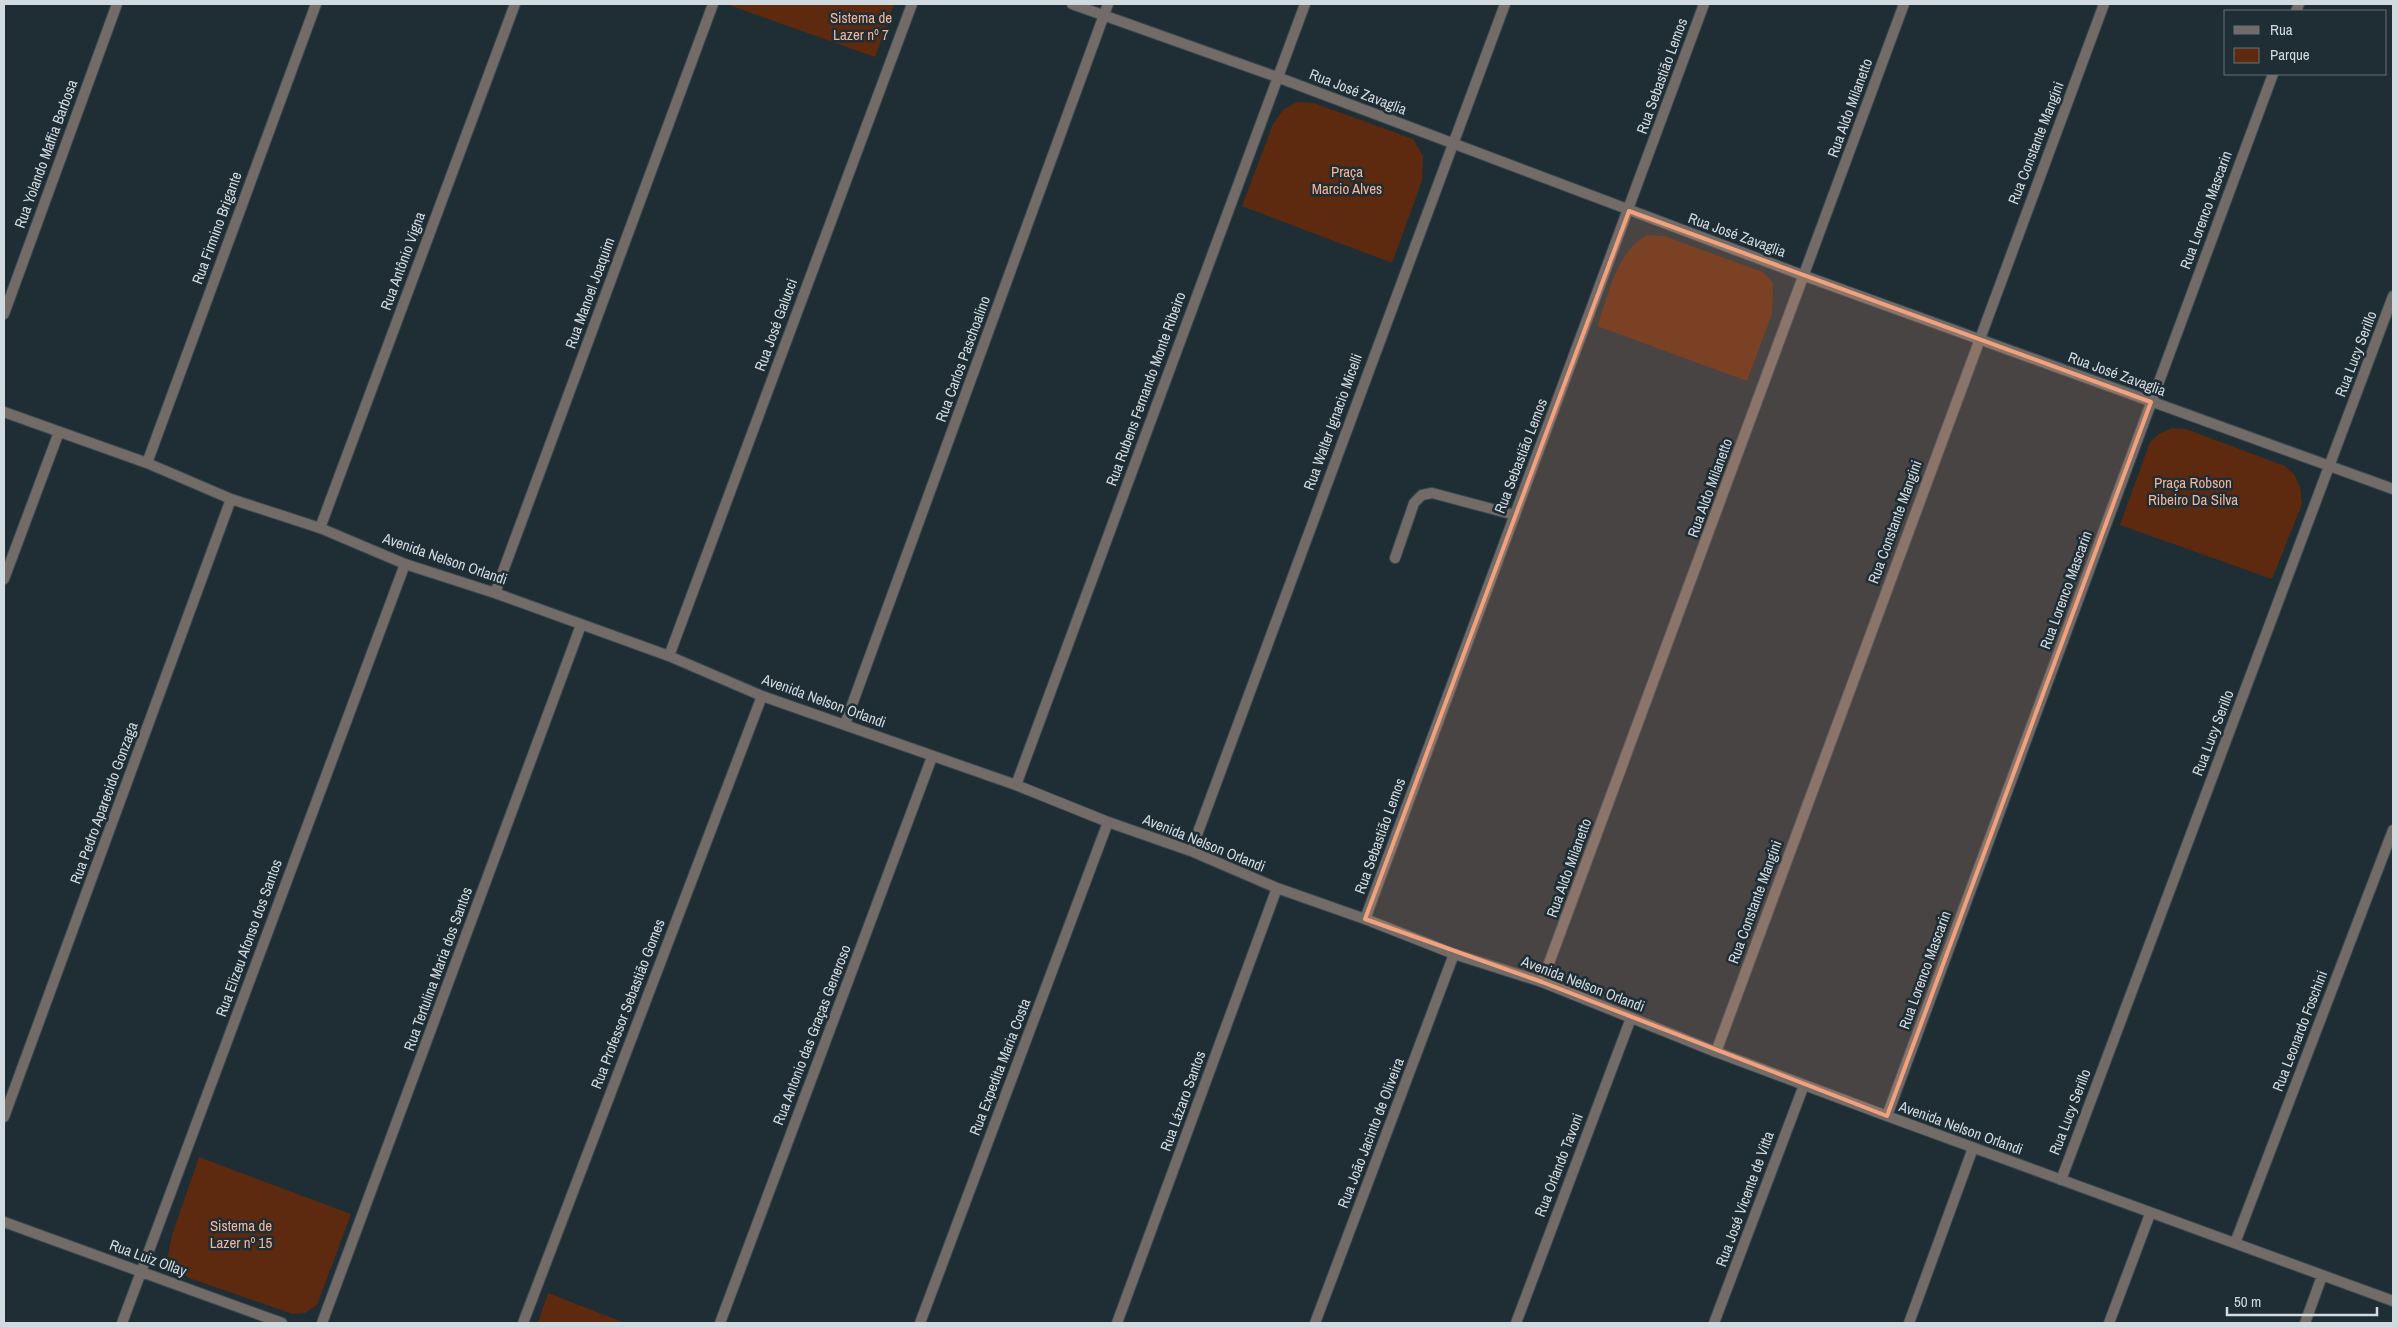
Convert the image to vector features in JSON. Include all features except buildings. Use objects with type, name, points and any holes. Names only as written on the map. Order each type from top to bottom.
[{"type":"street","name":"Rua Yolando Maffia Barbosa","points":[[4,314],[117,4]]},
{"type":"street","name":"Rua Firmino Brigante","points":[[147,463],[316,4]]},
{"type":"street","name":"Rua Antônio Vigna","points":[[320,528],[515,4]]},
{"type":"street","name":"Rua Manoel Joaquim","points":[[494,593],[713,4]]},
{"type":"street","name":"Rua José Galucci","points":[[669,656],[912,4]]},
{"type":"street","name":"Rua José Zavaglia","points":[[1072,4],[1277,77],[1805,276],[2393,489]]},
{"type":"street","name":"Rua Carlos Paschoalino","points":[[845,724],[1108,4]]},
{"type":"street","name":"Rua Rubens Fernando Monte Ribeiro","points":[[1016,785],[1304,4]]},
{"type":"street","name":"Rua Walter Ignacio Micelli","points":[[1191,851],[1505,4]]},
{"type":"street","name":"Rua Sebastião Lemos","points":[[1366,919],[1704,4]]},
{"type":"street","name":"Rua Aldo Milanetto","points":[[1542,982],[1805,276],[1904,4]]},
{"type":"street","name":"Rua Constante Mangini","points":[[1716,1052],[1978,339],[2104,4]]},
{"type":"street","name":"Rua Lorenco Mascarin","points":[[1886,1116],[2273,75]]},
{"type":"street","name":"Rua Lucy Serillo","points":[[2060,1180],[2393,296]]},
{"type":"street","name":"Avenida Nelson Orlandi","points":[[4,412],[147,463],[232,499],[320,528],[405,564],[494,593],[669,656],[762,696],[1016,785],[1108,822],[1191,851],[1277,888],[1366,919],[1454,954],[1542,982],[1716,1052],[1886,1116],[2150,1214],[2236,1243],[2393,1301]]},
{"type":"street","points":[[4,579],[59,432]]},
{"type":"street","points":[[1395,558],[1414,503],[1422,495],[1432,494],[1515,515]]},
{"type":"street","name":"Rua Pedro Aparecido Gonzaga","points":[[4,1117],[232,499]]},
{"type":"street","name":"Rua Elizeu Afonso dos Santos","points":[[122,1323],[405,564]]},
{"type":"street","name":"Rua Tertulina Maria dos Santos","points":[[322,1323],[581,624]]},
{"type":"street","name":"Rua Professor Sebastião Gomes","points":[[523,1323],[762,696]]},
{"type":"street","name":"Rua Antonio das Graças Generoso","points":[[720,1323],[932,757]]},
{"type":"street","name":"Rua Expedita Maria Costa","points":[[920,1323],[1108,822]]},
{"type":"street","name":"Rua Leonardo Foschini","points":[[2236,1243],[2393,830]]},
{"type":"street","name":"Rua Lázaro Santos","points":[[1117,1323],[1277,888]]},
{"type":"street","name":"Rua João Jacinto de Oliveira","points":[[1315,1323],[1454,954]]},
{"type":"street","name":"Rua Orlando Tavoni","points":[[1516,1323],[1631,1018]]},
{"type":"street","name":"Rua José Vicente de Vitta","points":[[1714,1323],[1804,1085]]},
{"type":"street","points":[[1909,1323],[1973,1148]]},
{"type":"street","points":[[2109,1323],[2150,1214]]},
{"type":"street","name":"Rua Luiz Ollay","points":[[4,1222],[282,1323]]},
{"type":"street","points":[[2305,1323],[2322,1276]]},
{"type":"highlighted area","points":[[1629,211],[2151,402],[1887,1116],[1542,982],[1365,919]]},
{"type":"green space","name":"Sistema de Lazer nº 7","points":[[726,4],[894,4],[875,57]]},
{"type":"green space","name":"Praça Marcio Alves","points":[[1297,102],[1314,103],[1413,139],[1423,156],[1422,181],[1392,263],[1242,206],[1273,124],[1284,109]]},
{"type":"green space","points":[[1647,235],[1664,236],[1763,272],[1773,283],[1772,314],[1747,381],[1597,326],[1621,263],[1636,242]]},
{"type":"green space","name":"Praça Robson Ribeiro Da Silva","points":[[2172,428],[2186,429],[2285,466],[2294,474],[2300,487],[2302,504],[2272,579],[2120,525],[2150,442],[2159,434]]},
{"type":"green space","name":"Sistema de Lazer nº 15","points":[[199,1157],[351,1214],[317,1305],[305,1313],[293,1314],[189,1278],[174,1267],[168,1256],[172,1235]]},
{"type":"green space","points":[[548,1293],[625,1323],[538,1323]]}]
